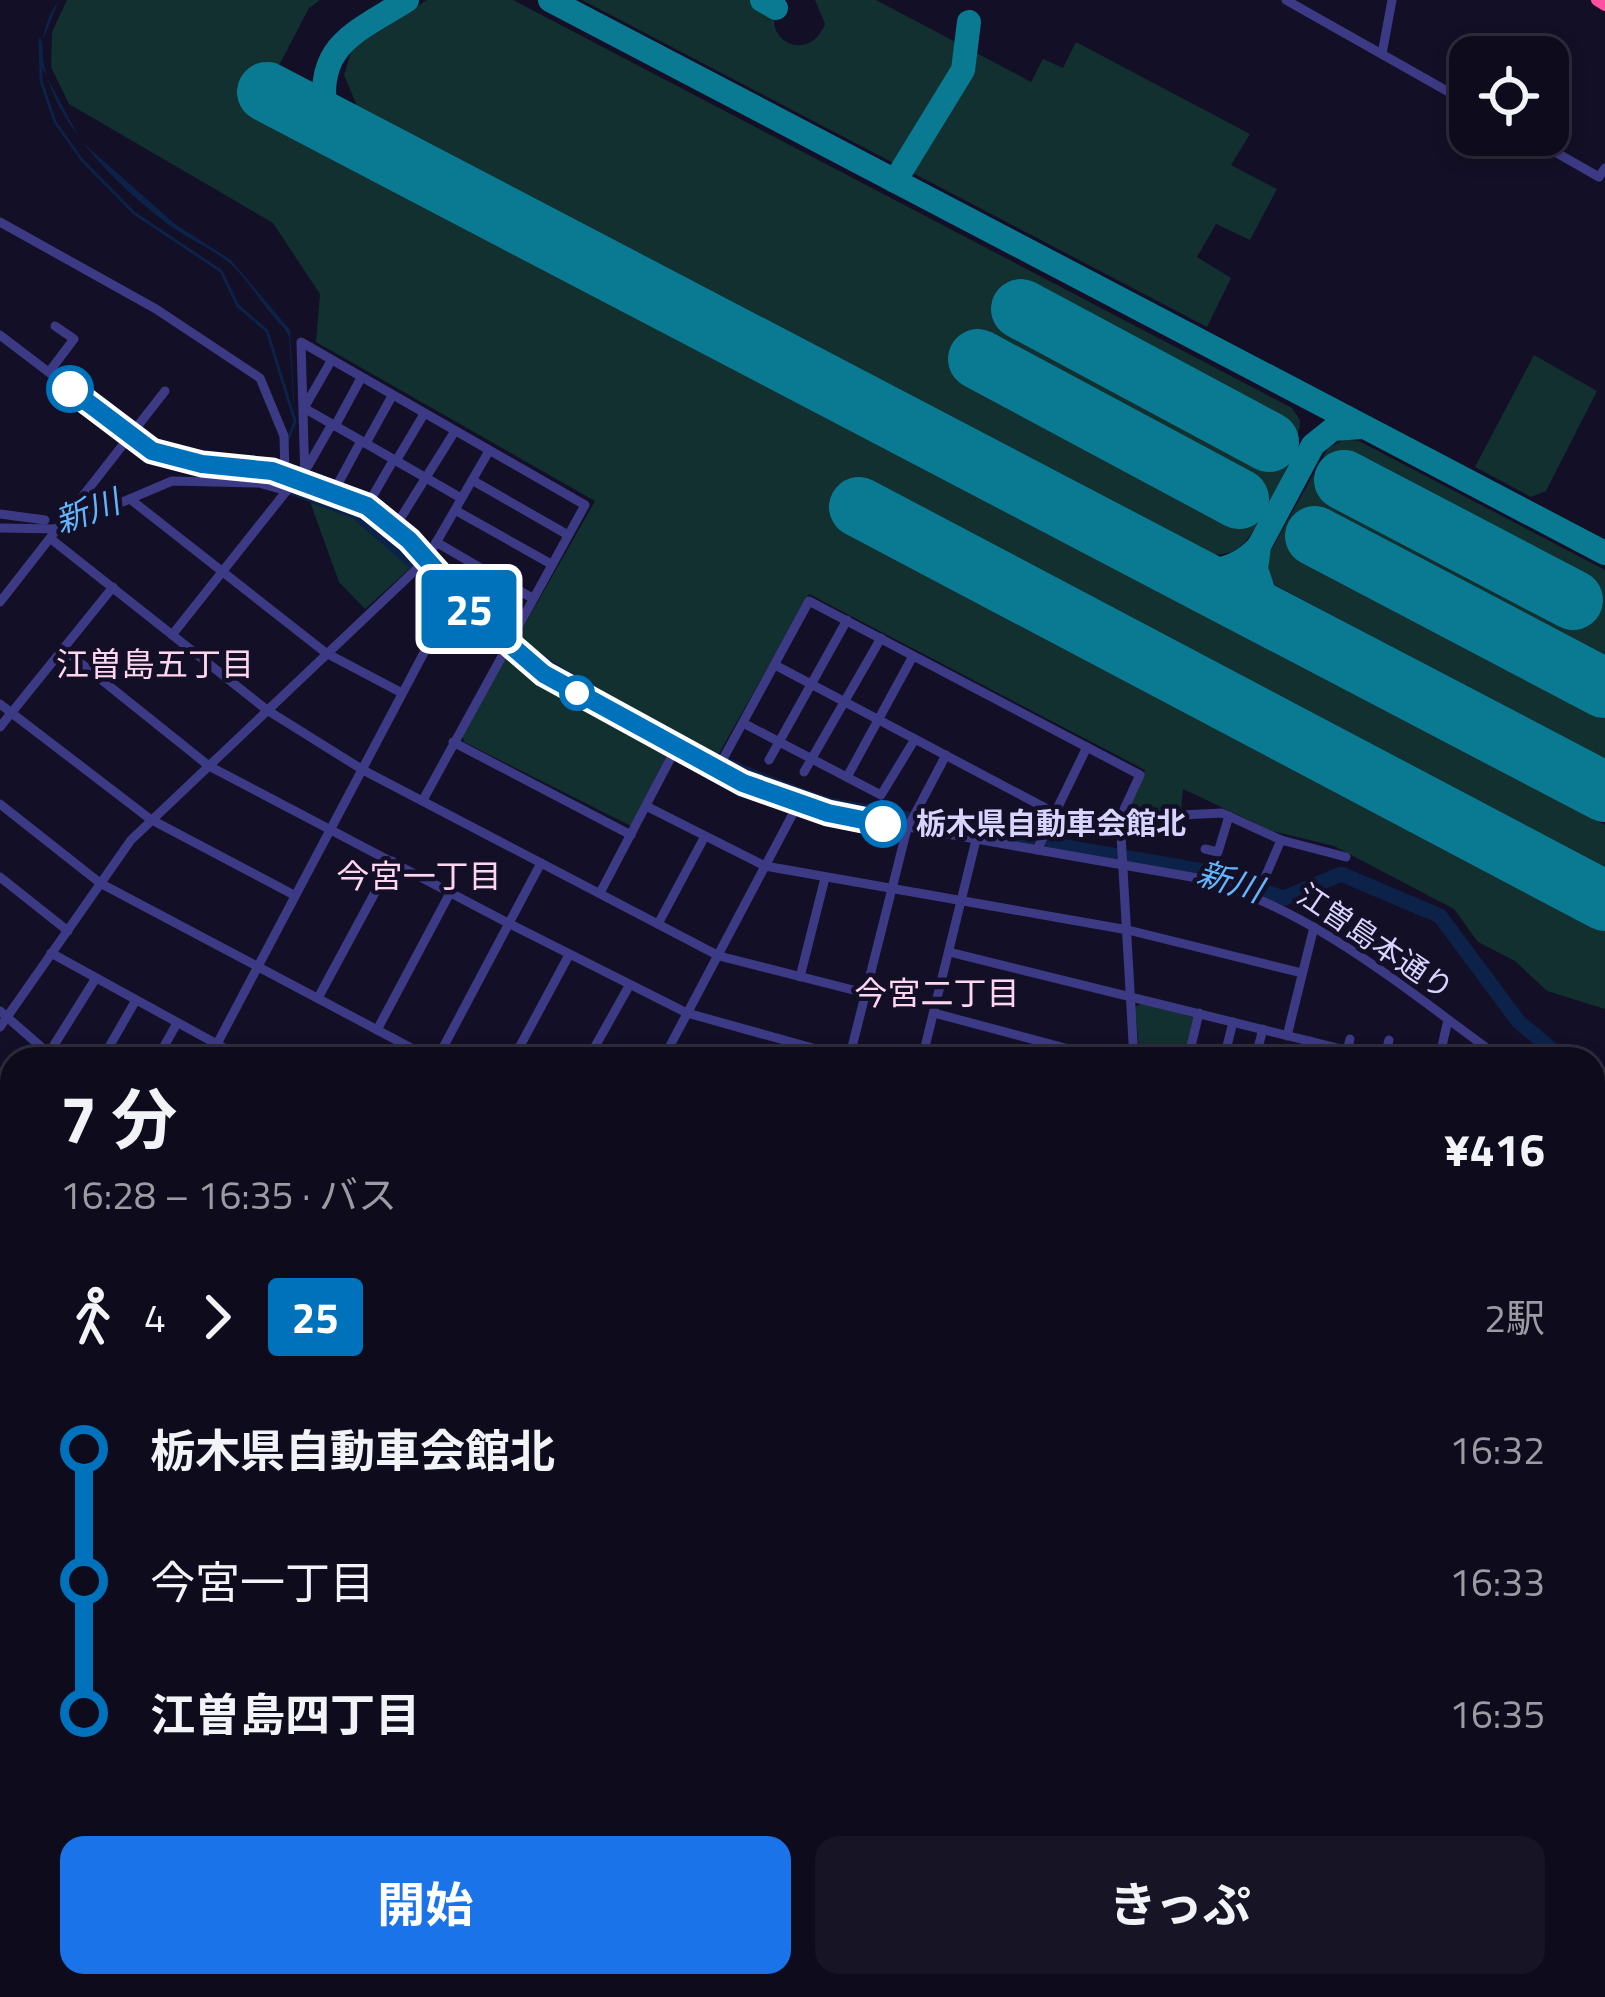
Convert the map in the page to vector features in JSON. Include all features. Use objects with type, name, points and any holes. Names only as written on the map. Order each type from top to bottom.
[{"type":"highway","points":[[1597,0],[1605,5]]},
{"type":"street","points":[[1286,0],[1449,92]]},
{"type":"street","points":[[1382,54],[1392,0]]},
{"type":"street","points":[[1562,156],[1599,177],[1605,168]]},
{"type":"street","points":[[0,222],[156,309],[260,378],[296,479]]},
{"type":"street","points":[[49,372],[74,339],[56,326]]},
{"type":"street","name":"江曽島本通り","points":[[0,335],[129,438],[175,459],[296,479],[367,506],[395,527],[506,644],[544,674],[717,770],[798,804],[907,829],[1126,865],[1257,896],[1314,927],[1485,1047]]},
{"type":"street","points":[[308,466],[301,342],[586,505],[423,800]]},
{"type":"street","points":[[304,408],[331,361]]},
{"type":"street","points":[[172,635],[308,466],[362,378]]},
{"type":"street","points":[[0,602],[165,391]]},
{"type":"street","points":[[334,491],[392,396]]},
{"type":"street","points":[[304,408],[461,498]]},
{"type":"street","points":[[367,506],[424,414]]},
{"type":"street","points":[[395,527],[454,431]]},
{"type":"street","points":[[0,1027],[4,1012],[150,819],[425,560],[489,451]]},
{"type":"street","points":[[472,480],[568,535]]},
{"type":"street","points":[[0,527],[59,529],[172,481],[259,483],[286,491]]},
{"type":"street","points":[[130,499],[326,653],[402,693]]},
{"type":"street","points":[[0,501],[2,514],[45,520]]},
{"type":"street","points":[[455,510],[551,564]]},
{"type":"street","points":[[51,539],[267,710],[363,770],[718,956],[865,993]]},
{"type":"street","points":[[436,542],[532,598]]},
{"type":"street","points":[[0,727],[113,587]]},
{"type":"street","points":[[216,1045],[455,594]]},
{"type":"street","points":[[717,770],[809,601],[1140,775],[1120,818],[1133,1047]]},
{"type":"street","points":[[769,760],[847,620]]},
{"type":"street","points":[[804,772],[880,638]]},
{"type":"street","points":[[63,649],[209,766],[629,986],[687,1013],[807,1047]]},
{"type":"street","points":[[847,777],[913,656]]},
{"type":"street","points":[[776,665],[1053,812]]},
{"type":"street","points":[[0,704],[150,819],[294,895]]},
{"type":"street","points":[[743,723],[881,795],[915,739]]},
{"type":"street","points":[[453,742],[631,835]]},
{"type":"street","points":[[1037,850],[1087,747]]},
{"type":"street","points":[[600,893],[676,748]]},
{"type":"street","points":[[853,1047],[907,829],[946,755]]},
{"type":"street","points":[[669,1047],[798,804]]},
{"type":"street","points":[[0,805],[100,883],[410,1047]]},
{"type":"street","points":[[646,806],[765,866],[1128,930],[1302,973]]},
{"type":"street","points":[[1120,818],[1229,816],[1281,840],[1346,857]]},
{"type":"street","points":[[1205,849],[1218,852],[1229,816]]},
{"type":"street","points":[[658,924],[705,836]]},
{"type":"street","points":[[925,1047],[976,840]]},
{"type":"street","points":[[1257,896],[1281,840]]},
{"type":"street","points":[[318,998],[392,861]]},
{"type":"street","points":[[441,1047],[541,862]]},
{"type":"street","points":[[0,878],[68,931]]},
{"type":"street","points":[[800,977],[825,878]]},
{"type":"street","points":[[377,1030],[450,892]]},
{"type":"street","points":[[1287,1036],[1314,927]]},
{"type":"street","points":[[949,952],[1335,1047]]},
{"type":"street","points":[[51,953],[220,1047]]},
{"type":"street","points":[[519,1047],[569,955]]},
{"type":"street","points":[[52,1047],[96,978]]},
{"type":"street","points":[[595,1047],[629,986]]},
{"type":"street","points":[[109,1047],[136,1000]]},
{"type":"street","points":[[4,1012],[42,1047]]},
{"type":"street","points":[[934,1013],[1061,1047]]},
{"type":"street","points":[[1191,1047],[1199,1013]]},
{"type":"street","points":[[1442,1047],[1448,1020]]},
{"type":"street","points":[[1227,1047],[1233,1022]]},
{"type":"street","points":[[164,1047],[177,1023]]},
{"type":"street","points":[[1258,1047],[1263,1030]]},
{"type":"street","points":[[1387,1047],[1389,1040]]},
{"type":"street","points":[[1309,1047],[1310,1041]]},
{"type":"green space","points":[[67,0],[320,0],[309,8],[252,117],[1605,825],[1605,1009],[1547,991],[1515,961],[1478,942],[1454,909],[1334,846],[1272,831],[1183,789],[1181,811],[1126,812],[1145,770],[809,594],[717,757],[524,646],[520,633],[595,501],[316,342],[320,294],[273,223],[69,104],[51,67],[52,32]]},
{"type":"green space","points":[[427,0],[513,0],[1292,408],[1300,420],[1299,432],[1259,521],[1239,548],[1215,555],[357,106],[344,75],[352,49]]},
{"type":"green space","points":[[582,0],[783,0],[775,13],[775,25],[786,42],[796,45],[817,37],[825,24],[815,0],[876,0],[1031,82],[1043,59],[1063,68],[1076,42],[1250,134],[1231,165],[1277,189],[1250,240],[1216,224],[1197,257],[1231,278],[1207,327]]},
{"type":"green space","points":[[1534,355],[1597,391],[1546,491],[1531,497],[1475,467]]},
{"type":"green space","points":[[1345,439],[1359,441],[1605,570],[1605,760],[1275,585],[1267,571],[1268,556],[1328,448]]},
{"type":"green space","points":[[305,488],[363,511],[417,562],[365,609],[339,582]]},
{"type":"green space","points":[[510,658],[669,751],[631,826],[464,742],[462,733],[501,660]]},
{"type":"green space","points":[[1142,1003],[1195,1018],[1188,1047],[1139,1047],[1135,1007]]},
{"type":"water","points":[[44,37],[44,63],[50,83],[40,64]]},
{"type":"water","points":[[50,83],[78,135],[54,96]]},
{"type":"water","points":[[86,145],[175,224],[231,260],[290,330],[298,466],[289,337],[284,328],[232,265],[150,210]]},
{"type":"waterway","points":[[40,40],[41,81],[55,122],[82,160],[134,213],[221,271],[238,306],[267,331],[295,421],[287,443]]},
{"type":"waterway","name":"新川","points":[[274,481],[357,512],[413,561],[429,555],[521,648],[605,703],[714,760],[828,805],[1203,871],[1284,898],[1341,874],[1440,916],[1518,1021],[1549,1047]]},
{"type":"taxiway","points":[[327,123],[326,76],[340,46],[407,0]]},
{"type":"taxiway","points":[[550,0],[1605,553]]},
{"type":"taxiway","points":[[762,0],[776,8]]},
{"type":"taxiway","points":[[895,181],[963,70],[969,22]]},
{"type":"taxiway","points":[[1273,619],[1256,569],[1259,546],[1313,445],[1333,429],[1362,427]]},
{"type":"taxiway","points":[[1178,569],[1222,569],[1242,561],[1259,546]]},
{"type":"runway","points":[[267,92],[1605,792]]},
{"type":"runway","points":[[1021,309],[1269,442]]},
{"type":"runway","points":[[978,359],[1239,499]]},
{"type":"runway","points":[[1344,480],[1573,600]]},
{"type":"runway","points":[[859,507],[1605,901]]},
{"type":"runway","points":[[1315,536],[1604,688]]},
{"type":"bus line","name":"25","points":[[70,389],[152,451],[202,464],[272,471],[367,506],[409,540],[478,617],[544,674],[743,783],[828,813],[883,824]]},
{"type":"place","name":"栃木県自動車会館北","points":[[883,824]]},
{"type":"district","name":"江曽島五丁目","points":[[155,664]]},
{"type":"district","name":"今宮一丁目","points":[[419,876]]},
{"type":"district","name":"今宮二丁目","points":[[937,993]]}]
